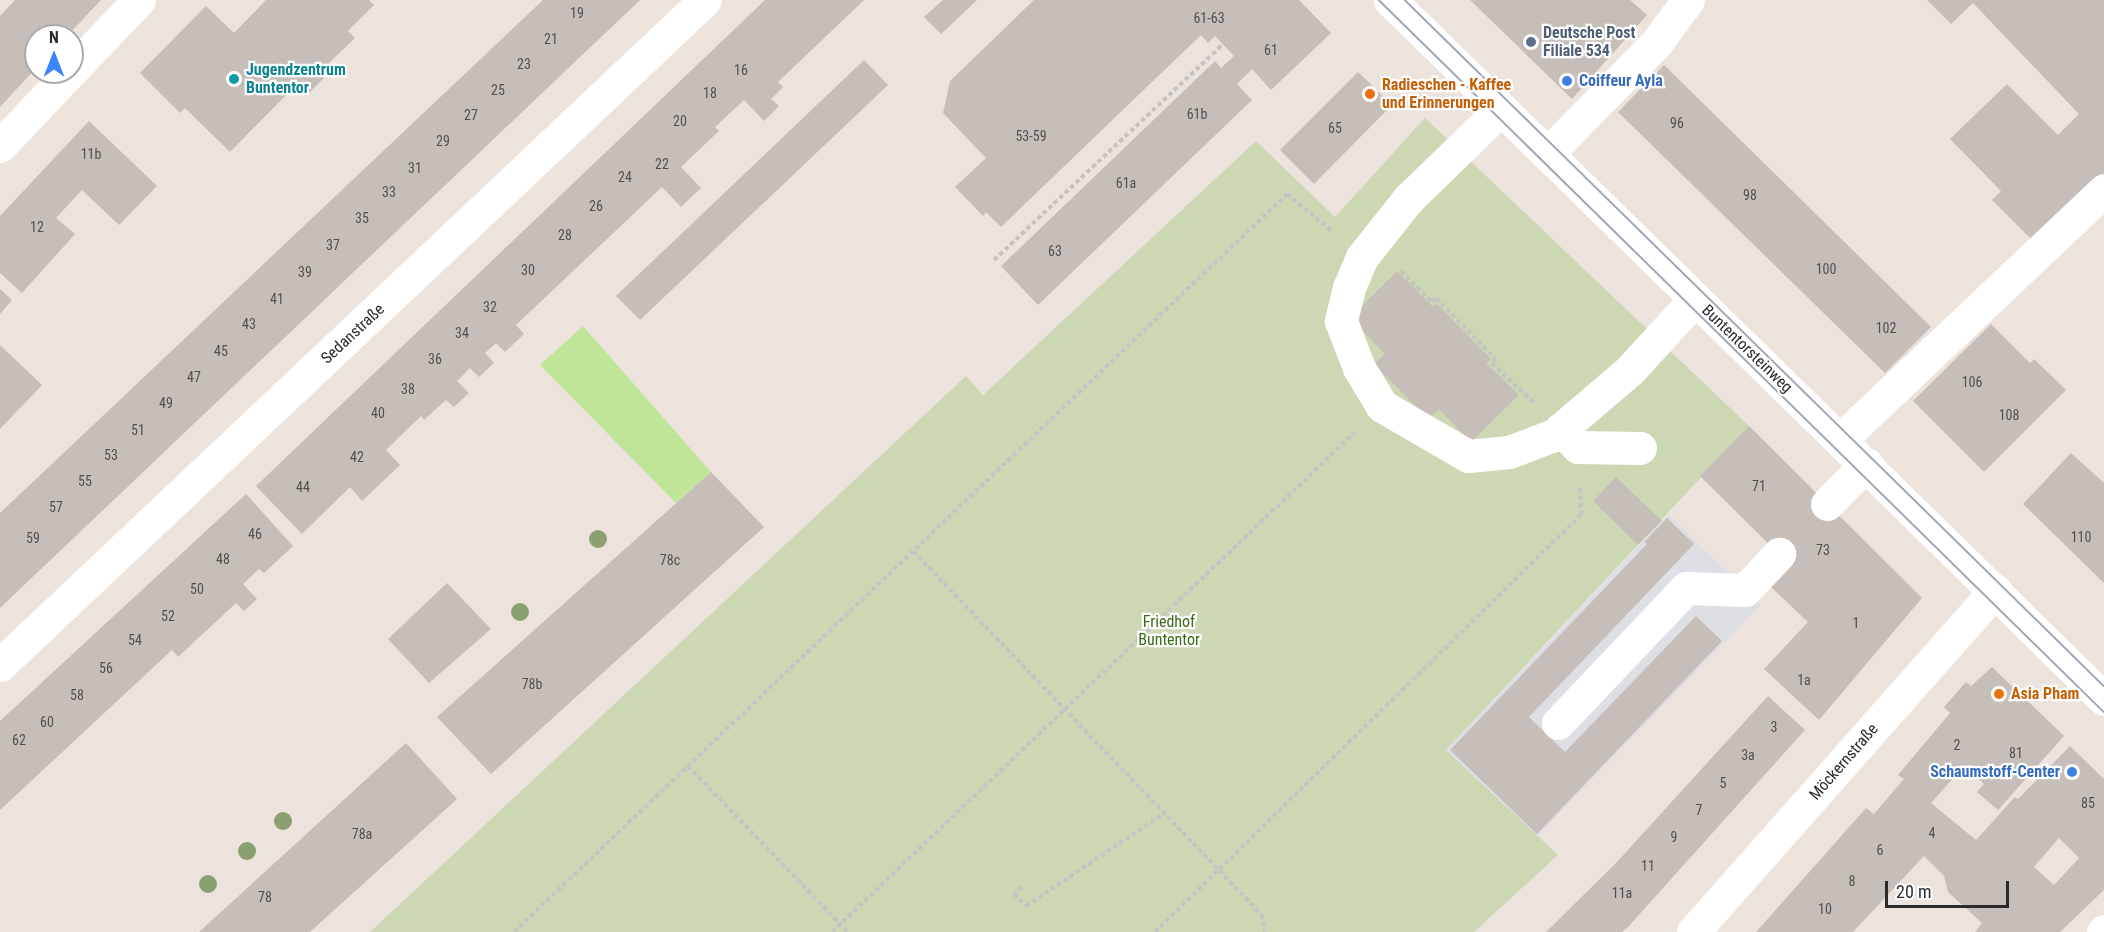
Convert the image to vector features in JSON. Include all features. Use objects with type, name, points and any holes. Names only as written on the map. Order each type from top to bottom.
[{"type":"street","points":[[84,57],[139,0]]},
{"type":"street","name":"Sedanstraße","points":[[0,665],[705,0]]},
{"type":"street","name":"Buntentorsteinweg","points":[[1390,0],[2104,699]]},
{"type":"street","points":[[1548,153],[1657,42],[1688,0]]},
{"type":"street","points":[[0,146],[59,84]]},
{"type":"street","points":[[1501,109],[1409,198],[1368,250],[1341,321],[1359,368],[1382,406],[1468,456],[1509,452],[1554,435],[1641,448]]},
{"type":"street","points":[[1840,439],[2104,190]]},
{"type":"street","points":[[1570,438],[1695,299]]},
{"type":"street","points":[[1827,504],[1866,464]]},
{"type":"street","points":[[1558,723],[1686,588],[1745,590],[1779,554]]},
{"type":"street","name":"Möckernstraße","points":[[1694,932],[1995,591]]},
{"type":"path","points":[[994,260],[1223,44]]},
{"type":"path","points":[[514,932],[1287,194],[1368,250],[1432,302],[1436,297],[1496,358],[1492,363],[1570,438],[1581,515],[1155,932]]},
{"type":"path","points":[[832,932],[1382,406]]},
{"type":"path","points":[[913,551],[1262,915],[1265,932]]},
{"type":"path","points":[[688,766],[848,932]]},
{"type":"path","points":[[1022,887],[1014,894],[1026,906],[1165,813]]},
{"type":"shaded area","points":[[1669,514],[1761,605],[1537,836],[1446,750]]},
{"type":"green space","name":"Friedhof Buntentor","points":[[1425,118],[1749,426],[1446,750],[1558,855],[1474,932],[370,932],[966,376],[983,395],[1256,141],[1335,217]]},
{"type":"green space","points":[[583,326],[711,472],[676,503],[540,365]]},
{"type":"building","points":[[15,0],[101,0],[78,24],[24,24],[24,81],[0,107],[0,16]]},
{"type":"building","name":"Jugendzentrum Buntentor","points":[[266,0],[369,0],[374,5],[348,31],[355,38],[329,63],[334,68],[306,96],[295,86],[230,152],[185,108],[180,113],[140,73],[206,6],[234,33]]},
{"type":"building","points":[[543,0],[640,0],[0,608],[0,513]]},
{"type":"building","points":[[765,0],[864,0],[778,82],[783,87],[771,99],[779,106],[764,121],[744,100],[715,127],[719,131],[681,167],[701,188],[681,207],[662,187],[516,325],[524,334],[505,352],[496,343],[485,353],[494,363],[479,377],[470,368],[457,381],[469,393],[454,407],[446,400],[424,420],[421,416],[386,450],[400,465],[362,501],[350,487],[302,534],[256,486]]},
{"type":"building","points":[[943,0],[977,0],[941,34],[924,17]]},
{"type":"building","points":[[1034,0],[1299,0],[1331,33],[1271,90],[1252,69],[1237,84],[1252,100],[1038,305],[1001,266],[1215,61],[1221,68],[1234,56],[1215,36],[1208,43],[1201,35],[1001,227],[986,212],[983,216],[955,187],[986,158],[943,113],[950,81]]},
{"type":"building","points":[[1470,0],[1630,0],[1647,15],[1572,99]]},
{"type":"building","points":[[1927,0],[2104,0],[2104,174],[2034,242],[1992,200],[2001,191],[1950,139],[2007,84],[2058,135],[2079,114],[1973,3],[1951,24]]},
{"type":"building","points":[[864,60],[888,85],[640,320],[616,296]]},
{"type":"building","points":[[1664,65],[1931,327],[1885,373],[1618,112]]},
{"type":"building","points":[[1358,72],[1392,105],[1314,184],[1280,150]]},
{"type":"building","points":[[89,121],[157,186],[119,225],[82,190],[56,218],[75,234],[22,293],[0,273],[0,216]]},
{"type":"building","points":[[1397,271],[1433,307],[1437,304],[1491,359],[1486,363],[1519,395],[1471,442],[1439,409],[1428,419],[1374,364],[1385,354],[1350,318]]},
{"type":"building","points":[[0,289],[12,300],[0,314]]},
{"type":"building","points":[[1991,324],[2030,363],[2034,359],[2066,390],[1984,472],[1913,401]]},
{"type":"building","points":[[0,347],[42,385],[0,429]]},
{"type":"building","points":[[1749,426],[1922,598],[1819,720],[1764,669],[1808,622],[1769,585],[1779,554],[1700,476]]},
{"type":"building","points":[[2071,453],[2104,483],[2104,583],[2023,504]]},
{"type":"building","points":[[711,472],[764,527],[491,774],[437,717]]},
{"type":"building","points":[[1616,477],[1662,521],[1638,545],[1593,501]]},
{"type":"building","points":[[246,494],[293,546],[264,573],[259,569],[243,584],[257,599],[244,611],[236,603],[178,657],[172,650],[0,810],[0,721]]},
{"type":"building","points":[[1667,518],[1694,544],[1529,717],[1565,752],[1696,616],[1722,641],[1537,834],[1450,750],[1647,544],[1644,542]]},
{"type":"building","points":[[447,583],[491,629],[429,683],[388,639]]},
{"type":"building","points":[[1992,667],[2064,736],[1998,810],[1977,792],[1984,784],[1964,766],[1931,803],[1976,840],[2015,797],[2018,799],[2070,746],[2104,779],[2104,890],[2060,932],[1975,932],[1982,923],[1948,892],[1944,876],[1924,856],[1853,932],[1756,932],[1866,808],[1874,814],[1904,779],[1898,775],[1950,713],[1944,707],[1966,682],[1971,686]],"holes":[[[2059,838],[2079,858],[2054,885],[2034,867]]]},
{"type":"building","points":[[1768,696],[1805,730],[1628,927],[1622,932],[1546,932],[1616,863]]},
{"type":"building","points":[[406,743],[457,799],[310,932],[199,932]]},
{"type":"tunnel","points":[[1779,554],[1827,504]]},
{"type":"tram line","points":[[1379,0],[2104,712]]},
{"type":"tram line","points":[[1405,0],[2104,686]]},
{"type":"place","name":"Deutsche Post Filiale 534","points":[[1531,42]]},
{"type":"place","name":"Jugendzentrum Buntentor","points":[[234,79]]},
{"type":"place","name":"Coiffeur Ayla","points":[[1567,81]]},
{"type":"place","name":"Radieschen - Kaffee und Erinnerungen","points":[[1370,94]]},
{"type":"place","name":"Asia Pham","points":[[1999,694]]},
{"type":"place","name":"Schaumstoff-Center","points":[[2072,772]]}]
